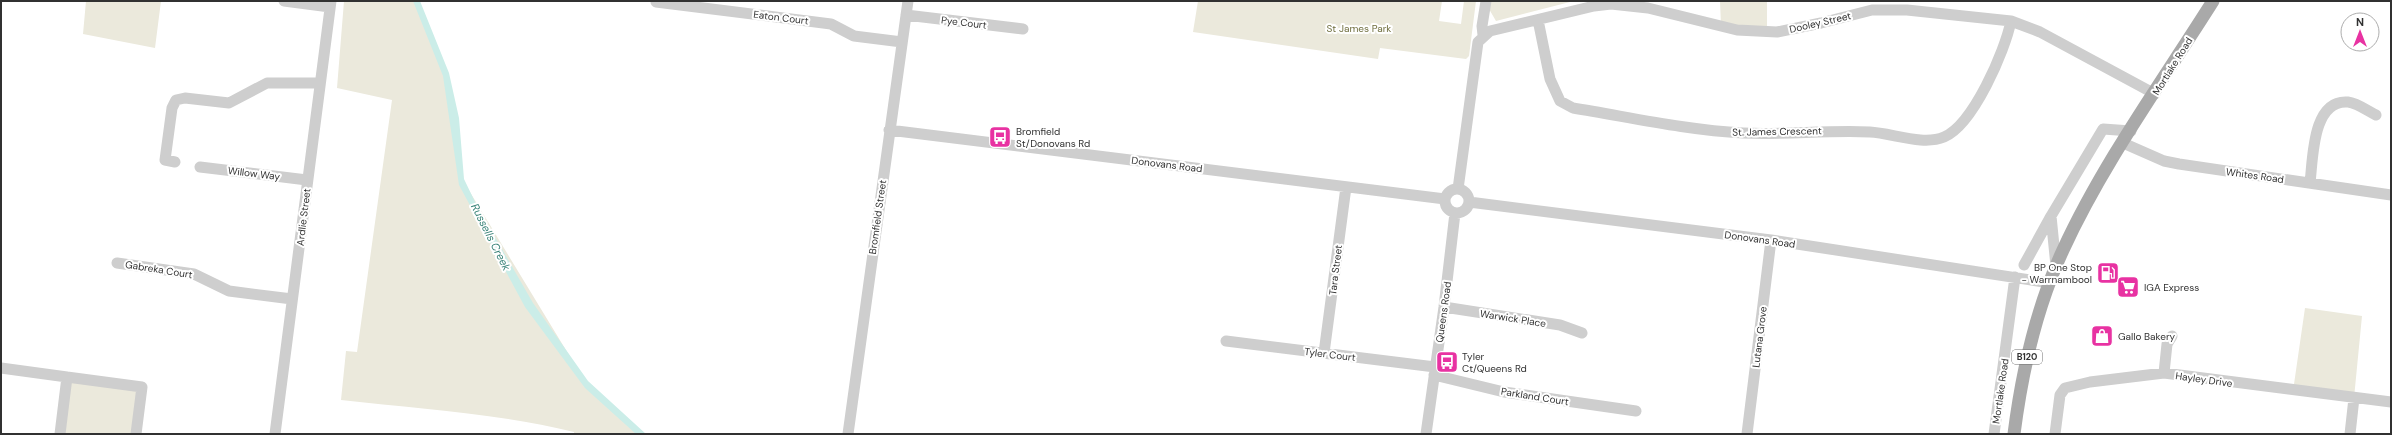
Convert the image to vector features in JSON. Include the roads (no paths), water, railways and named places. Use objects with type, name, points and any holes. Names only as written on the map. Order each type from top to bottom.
[{"type":"main road","name":"Mortlake Road","points":[[2014,434],[2023,375],[2037,321],[2056,266],[2076,224],[2123,144],[2213,1]]},
{"type":"street","points":[[284,1],[330,4]]},
{"type":"street","name":"Bromfield Street","points":[[848,434],[908,1]]},
{"type":"street","points":[[1458,189],[1486,1]]},
{"type":"street","name":"Eaton Court","points":[[656,2],[831,24],[854,36],[902,42]]},
{"type":"street","name":"Ardlie Street","points":[[275,434],[330,4]]},
{"type":"street","name":"Dooley Street","points":[[1481,38],[1490,31],[1594,6],[1611,4],[1648,8],[1737,30],[1772,32],[1821,23],[1872,10],[1907,10],[2011,21],[2040,32],[2155,94]]},
{"type":"street","name":"Pye Court","points":[[906,15],[1023,29]]},
{"type":"street","name":"St. James Crescent","points":[[1538,20],[1552,84],[1560,101],[1572,108],[1727,132],[1839,130],[1888,133],[1928,140],[1944,137],[1957,128],[1991,78],[2011,21]]},
{"type":"street","points":[[165,161],[172,108],[176,100],[185,98],[229,103],[267,83],[320,84]]},
{"type":"street","points":[[2310,183],[2317,130],[2323,115],[2333,105],[2349,102],[2376,115]]},
{"type":"street","points":[[2024,265],[2051,216],[2103,129],[2131,131]]},
{"type":"street","name":"Donovans Road","points":[[889,130],[1445,198]]},
{"type":"street","name":"Whites Road","points":[[2123,144],[2164,161],[2179,164],[2391,195]]},
{"type":"street","name":"Willow Way","points":[[200,167],[308,180]]},
{"type":"street","name":"Tara Street","points":[[1324,353],[1346,187]]},
{"type":"street","points":[[1458,189],[1466,193],[1469,202],[1466,210],[1455,213],[1447,208],[1445,198],[1451,190],[1458,189]]},
{"type":"street","name":"Donovans Road","points":[[1469,202],[1771,240],[2050,283]]},
{"type":"street","name":"Queens Road","points":[[1426,434],[1444,308],[1455,213]]},
{"type":"street","name":"Mortlake Road","points":[[2051,216],[2056,266]]},
{"type":"street","name":"Lutana Grove","points":[[1747,434],[1771,240]]},
{"type":"street","name":"Gabreka Court","points":[[117,263],[194,274],[229,291],[292,299]]},
{"type":"street","name":"Mortlake Road","points":[[1994,434],[2015,277]]},
{"type":"street","name":"Warwick Place","points":[[1444,308],[1560,325],[1582,333]]},
{"type":"street","points":[[2164,373],[2167,344],[2172,336]]},
{"type":"street","name":"Tyler Court","points":[[1226,341],[1324,353],[1435,371]]},
{"type":"street","points":[[1,368],[142,387],[136,434]]},
{"type":"street","name":"Parkland Court","points":[[1435,371],[1504,392],[1636,411]]},
{"type":"street","name":"Hayley Drive","points":[[2055,434],[2060,395],[2065,388],[2096,382],[2164,373],[2391,402]]},
{"type":"street","points":[[60,434],[67,377]]},
{"type":"street","points":[[2350,434],[2354,398]]},
{"type":"water","name":"Russells Creek","points":[[413,1],[420,1],[449,73],[459,118],[464,179],[476,204],[533,303],[588,381],[646,434],[636,434],[585,388],[525,307],[459,185],[443,76]]},
{"type":"place","name":"Bromfield St/Donovans Rd","points":[[1000,137]]},
{"type":"place","name":"BP One Stop - Warrnambool","points":[[2108,273]]},
{"type":"place","name":"IGA Express","points":[[2128,287]]},
{"type":"place","name":"Gallo Bakery","points":[[2102,336]]},
{"type":"place","name":"Tyler Ct/Queens Rd","points":[[1447,362]]},
{"type":"park label","name":"St James Park","points":[[1359,28]]}]
